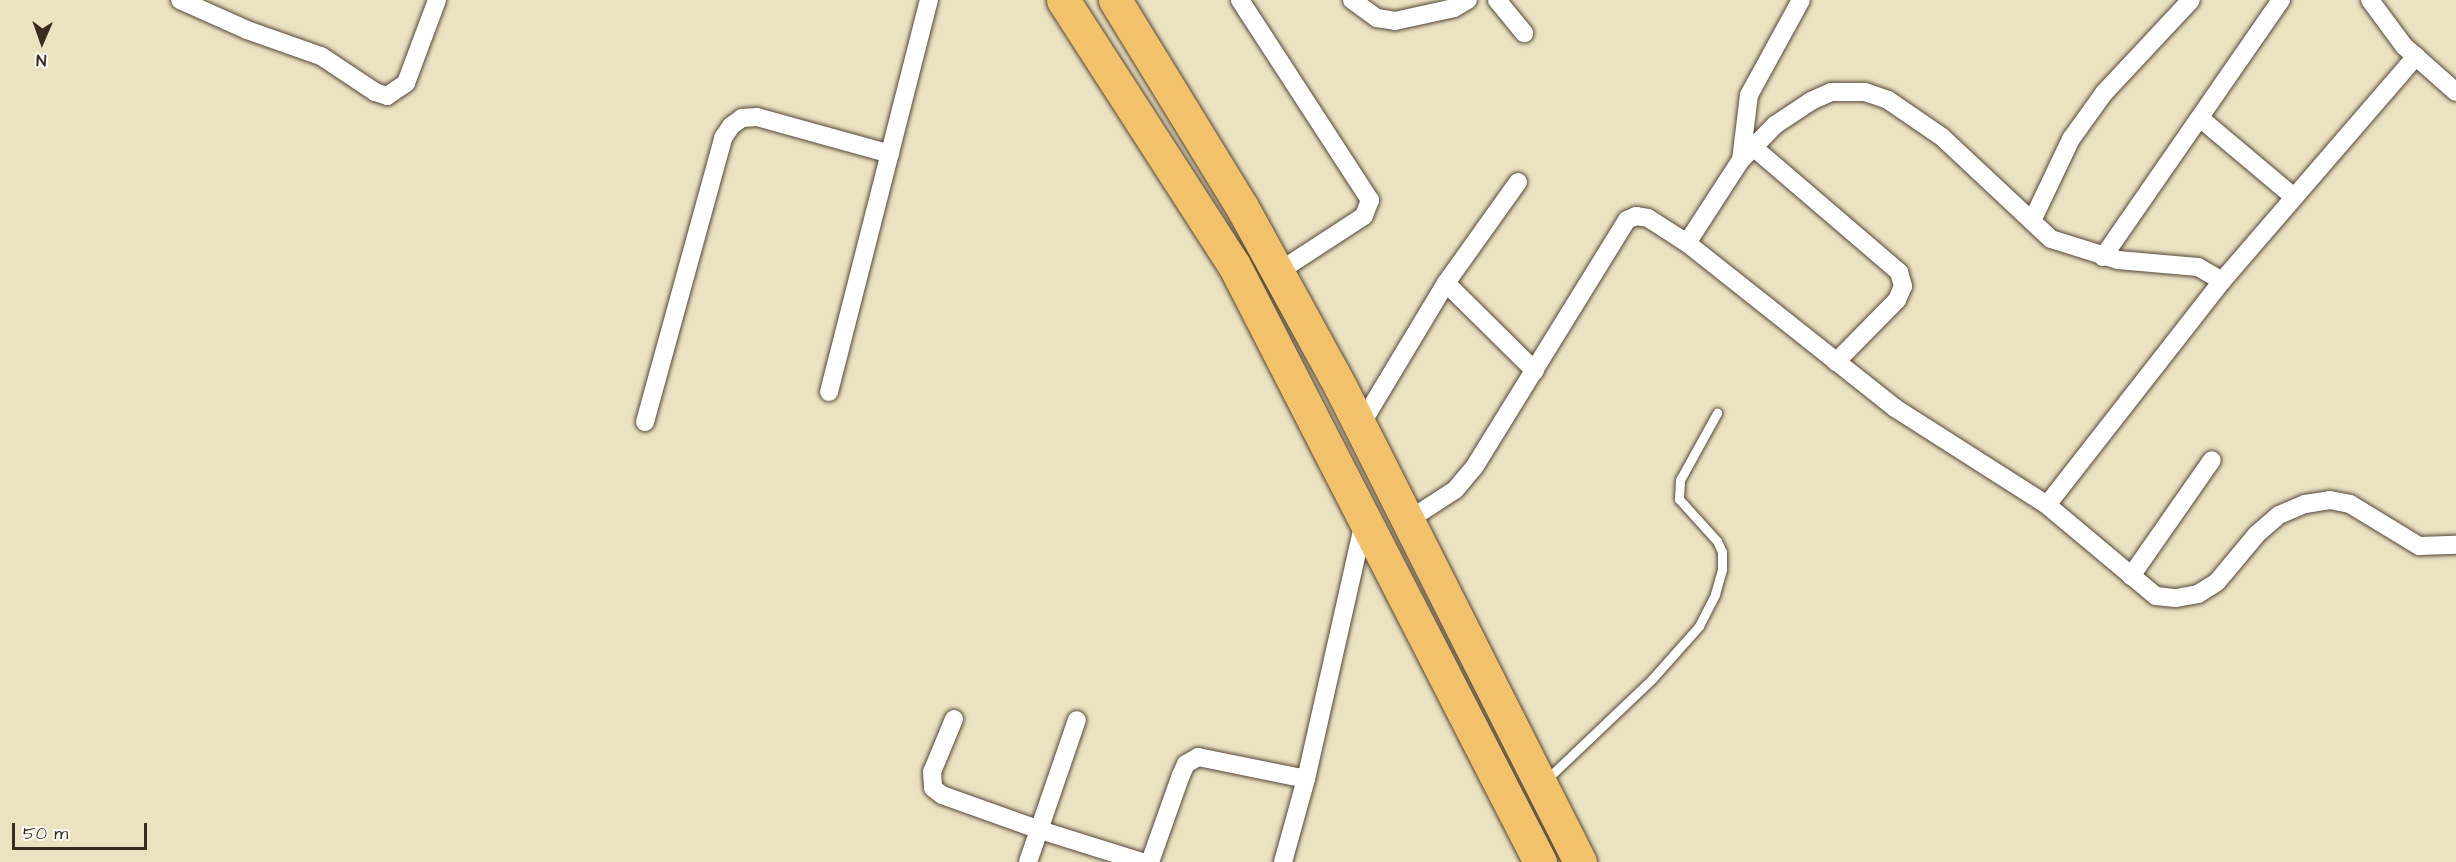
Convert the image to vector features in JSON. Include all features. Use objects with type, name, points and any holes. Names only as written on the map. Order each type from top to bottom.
[{"type":"highway","points":[[1063,0],[1234,265],[1540,862]]},
{"type":"highway","points":[[1115,0],[1162,71],[1278,272],[1360,426],[1580,862]]},
{"type":"street","points":[[180,0],[247,30],[321,56],[375,92],[387,96],[397,92],[406,83],[437,0]]},
{"type":"street","points":[[829,392],[929,0]]},
{"type":"street","points":[[1240,0],[1371,200],[1364,216],[1278,272]]},
{"type":"street","points":[[1352,0],[1377,18],[1395,21],[1454,8],[1468,0]]},
{"type":"street","points":[[1497,0],[1524,33]]},
{"type":"street","points":[[1746,153],[1749,95],[1801,0]]},
{"type":"street","points":[[2032,221],[2078,130],[2104,93],[2191,0]]},
{"type":"street","points":[[2103,257],[2281,0]]},
{"type":"street","points":[[2370,0],[2416,56],[2456,93]]},
{"type":"street","points":[[2047,505],[2222,281],[2416,56]]},
{"type":"street","points":[[1687,243],[1746,153],[1811,101],[1831,92],[1865,92],[1887,100],[1942,137],[2051,239],[2103,257],[2198,267],[2222,281]]},
{"type":"street","points":[[645,422],[723,138],[731,126],[757,117],[890,154]]},
{"type":"street","points":[[2200,119],[2294,197]]},
{"type":"street","points":[[1746,153],[1899,273],[1903,286],[1898,300],[1836,362]]},
{"type":"street","points":[[1360,426],[1446,283],[1518,182]]},
{"type":"street","points":[[1407,521],[1455,490],[1501,428],[1627,220],[1636,216],[1648,218],[1687,243],[1895,408],[2047,505],[2156,596],[2176,598],[2198,594],[2217,582],[2257,534],[2279,515],[2305,504],[2330,500],[2350,504],[2419,546],[2456,545]]},
{"type":"street","points":[[1446,283],[1535,371]]},
{"type":"street","points":[[2131,576],[2212,460]]},
{"type":"street","points":[[1283,862],[1306,779],[1364,519]]},
{"type":"street","points":[[954,719],[932,772],[933,788],[942,795],[1040,830],[1142,862]]},
{"type":"street","points":[[1028,862],[1077,720]]},
{"type":"street","points":[[1150,862],[1186,764],[1198,757],[1306,779]]},
{"type":"lane","points":[[1541,785],[1652,679],[1699,626],[1715,594],[1722,569],[1722,552],[1717,541],[1679,499],[1680,480],[1717,413]]}]
